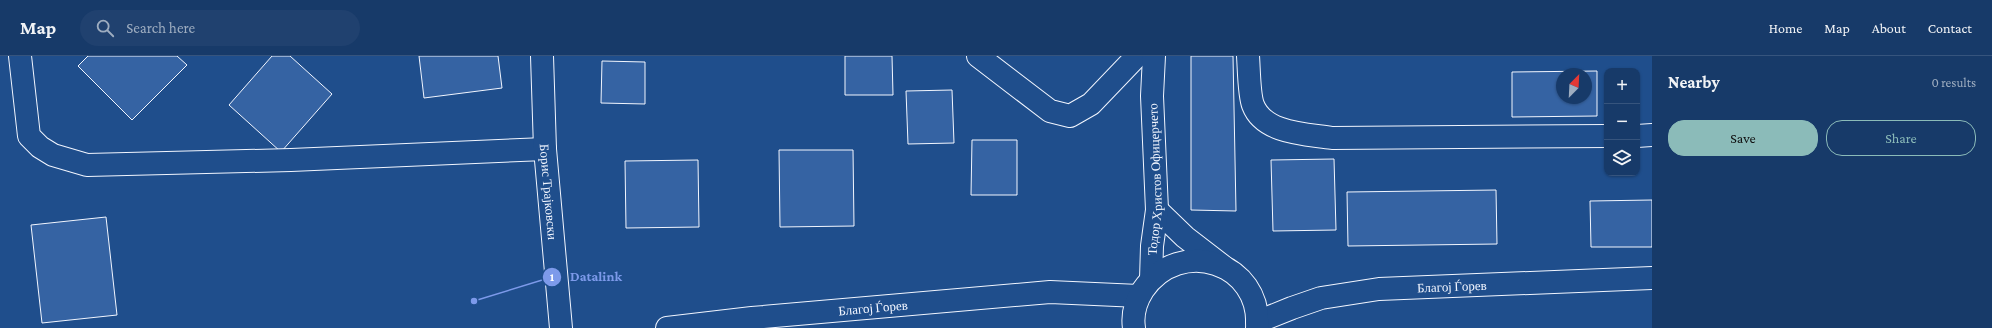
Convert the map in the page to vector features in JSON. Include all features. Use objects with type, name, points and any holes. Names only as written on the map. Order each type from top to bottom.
[{"type":"street","points":[[20,56],[29,136],[40,147],[52,155],[87,165],[291,160],[546,149]]},
{"type":"street","name":"Борис Трајковски","points":[[542,56],[546,149],[561,328]]},
{"type":"street","points":[[978,56],[1050,111],[1070,116],[1091,104],[1137,56]]},
{"type":"street","name":"Тодор Христов Офицерчето","points":[[1133,327],[1134,317],[1145,288],[1157,210],[1152,96],[1154,56]]},
{"type":"street","points":[[1248,56],[1253,106],[1266,123],[1287,131],[1332,138],[1604,136]]},
{"type":"street","points":[[1640,136],[1652,136]]},
{"type":"street","points":[[1157,210],[1185,237],[1240,279],[1251,295],[1256,309],[1257,325]]},
{"type":"street","points":[[1145,288],[1167,267],[1185,261],[1205,261],[1224,267]]},
{"type":"street","name":"Благој Ѓорев","points":[[1257,325],[1321,298],[1379,289],[1652,278]]},
{"type":"street","name":"Благој Ѓорев","points":[[667,328],[752,318],[1050,292],[1080,292],[1145,288]]},
{"type":"building","points":[[88,56],[177,56],[187,65],[132,120],[78,66]]},
{"type":"building","points":[[272,56],[290,56],[332,94],[281,152],[229,105]]},
{"type":"building","points":[[419,56],[498,56],[502,88],[424,98]]},
{"type":"building","points":[[845,56],[892,56],[893,95],[845,95]]},
{"type":"building","points":[[1191,56],[1233,56],[1236,211],[1191,210]]},
{"type":"building","points":[[602,61],[645,62],[645,104],[601,103]]},
{"type":"building","points":[[1556,71],[1556,104],[1592,104],[1592,71],[1597,71],[1597,116],[1512,117],[1512,72]]},
{"type":"building","points":[[952,90],[954,143],[908,144],[906,91]]},
{"type":"building","points":[[972,140],[1017,140],[1017,195],[971,195]]},
{"type":"building","points":[[779,150],[853,150],[854,226],[780,227]]},
{"type":"building","points":[[1334,159],[1336,230],[1273,231],[1271,160]]},
{"type":"building","points":[[698,160],[699,227],[626,228],[625,161]]},
{"type":"building","points":[[1496,190],[1497,244],[1348,246],[1347,192]]},
{"type":"building","points":[[1652,200],[1652,247],[1591,247],[1590,201]]},
{"type":"building","points":[[106,217],[117,315],[42,323],[31,225]]},
{"type":"place","name":"Datalink","points":[[474,301]]}]
